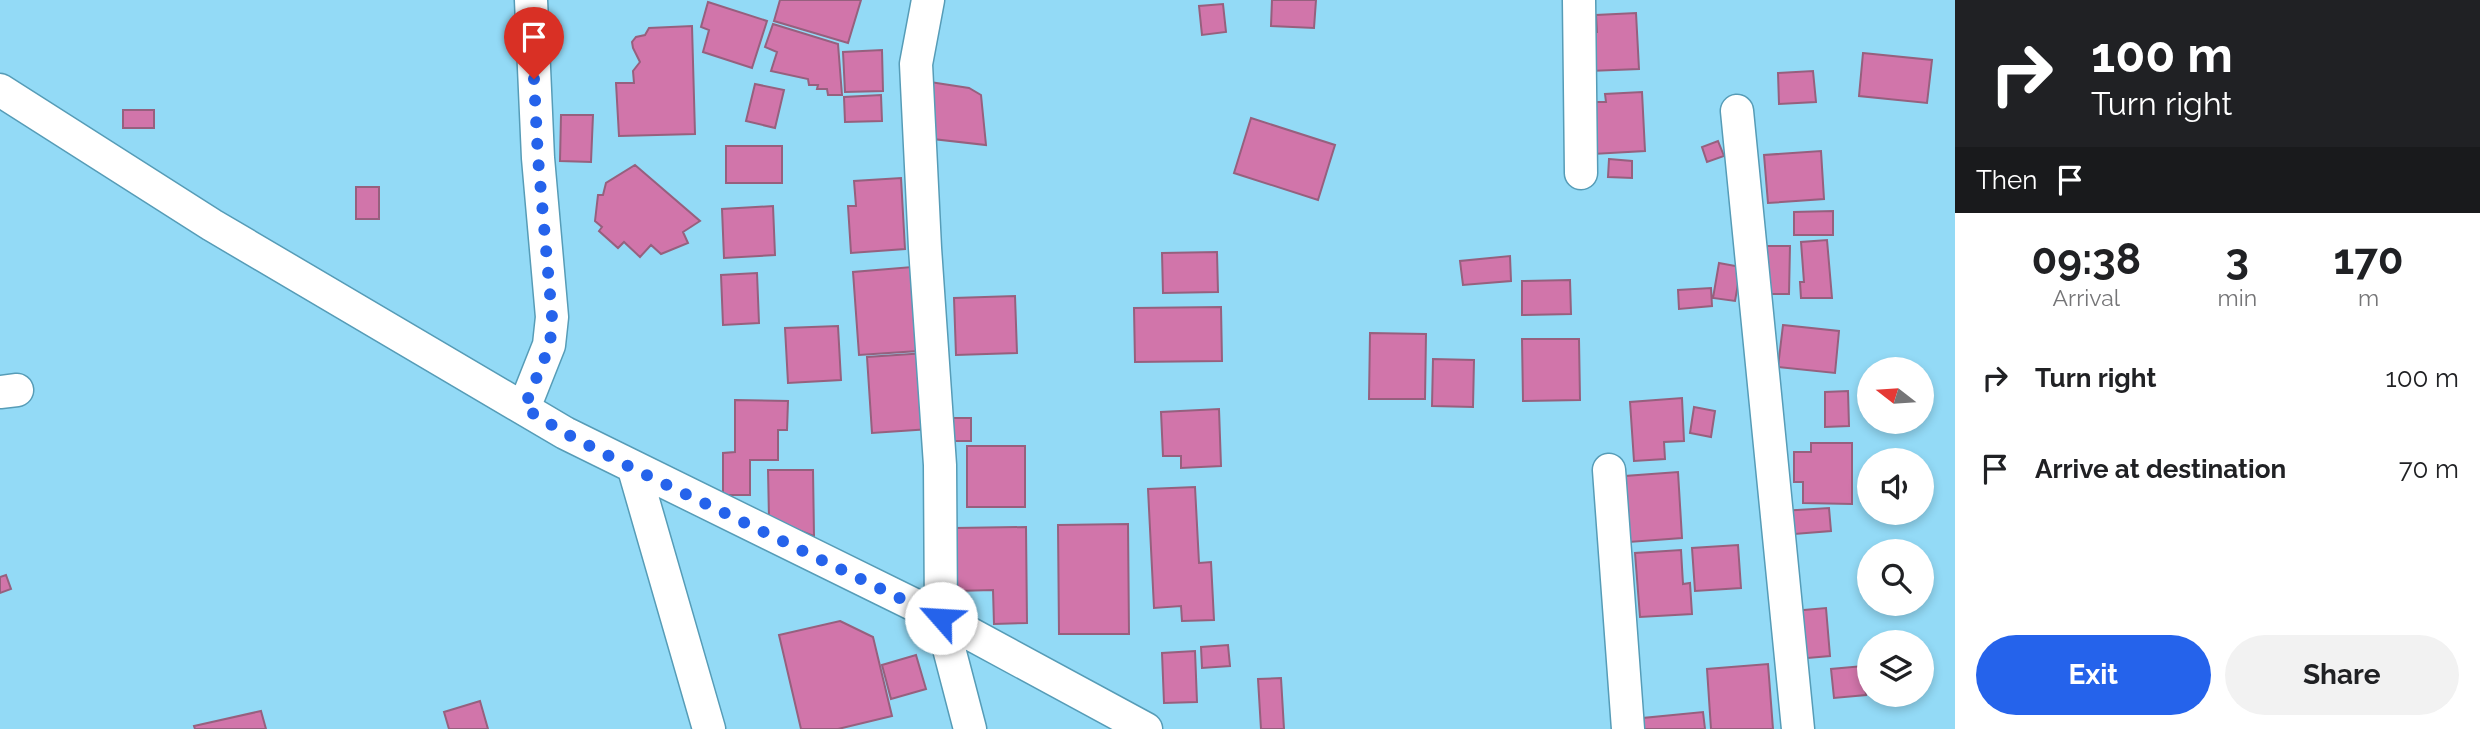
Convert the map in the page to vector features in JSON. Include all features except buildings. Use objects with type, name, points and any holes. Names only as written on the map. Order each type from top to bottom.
[{"type":"street","points":[[524,408],[550,345],[552,317],[538,158],[531,0]]},
{"type":"street","points":[[928,0],[916,64],[940,465],[941,618],[971,729]]},
{"type":"street","points":[[1579,0],[1581,173]]},
{"type":"street","points":[[0,90],[212,225],[565,433],[941,618],[1146,729]]},
{"type":"street","points":[[1737,111],[1798,729]]},
{"type":"street","points":[[634,469],[709,729]]},
{"type":"street","points":[[1609,470],[1628,729]]},
{"type":"route","points":[[534,79],[552,317],[550,345],[524,408],[634,469],[941,618]]}]
